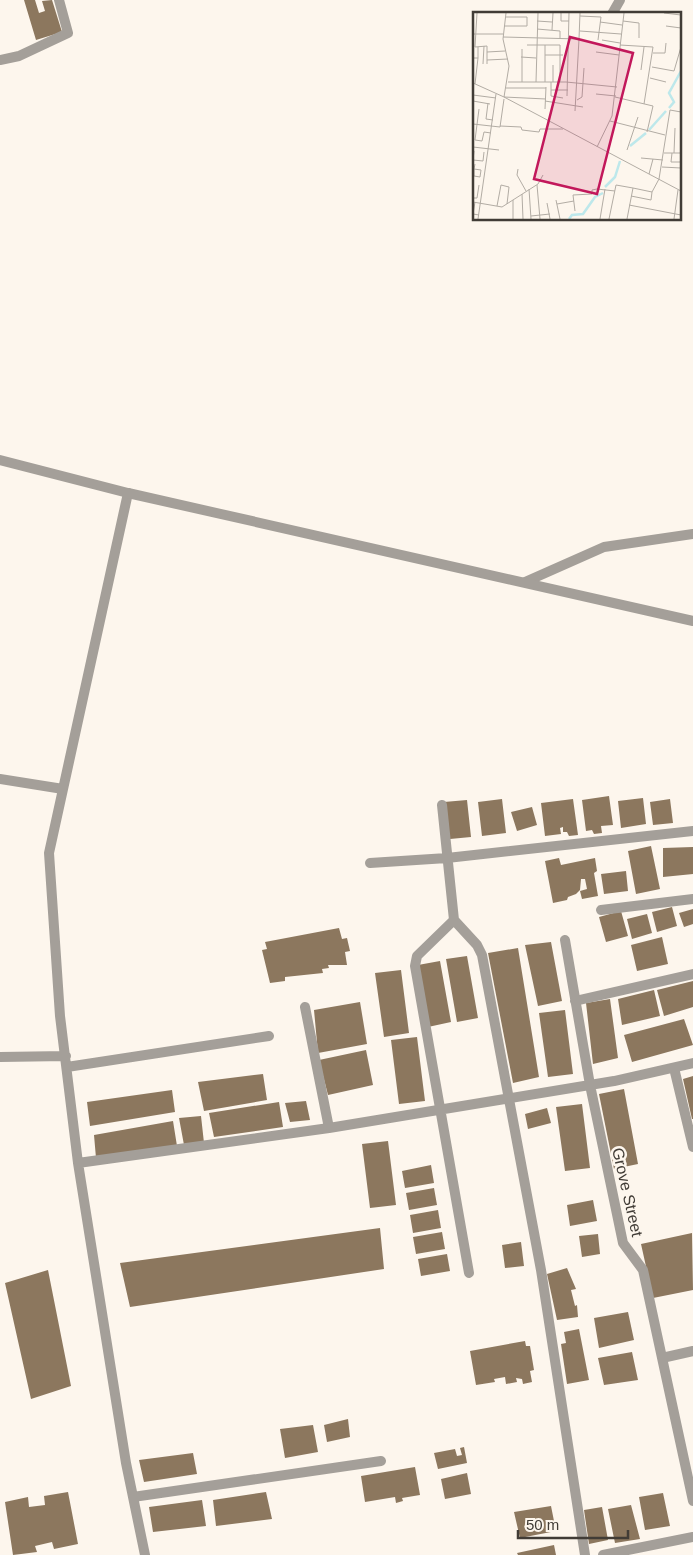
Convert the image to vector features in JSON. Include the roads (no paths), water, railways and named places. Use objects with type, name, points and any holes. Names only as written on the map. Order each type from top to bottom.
[{"type":"street","points":[[0,60],[19,56],[68,33],[58,0]]},
{"type":"street","points":[[613,12],[620,0]]},
{"type":"street","points":[[0,460],[128,492],[693,621]]},
{"type":"street","points":[[128,492],[49,853],[60,1016],[78,1163],[133,1497],[145,1555]]},
{"type":"street","points":[[525,582],[604,548],[693,534]]},
{"type":"street","points":[[0,778],[63,788]]},
{"type":"street","points":[[442,804],[454,920],[477,946],[482,955],[540,1270],[585,1555]]},
{"type":"street","points":[[370,863],[447,858],[693,831]]},
{"type":"street","points":[[601,910],[693,899]]},
{"type":"street","points":[[454,920],[417,956],[415,966],[470,1272]]},
{"type":"street","name":"Grove Street","points":[[565,940],[590,1085],[623,1244],[643,1270],[693,1501]]},
{"type":"street","points":[[575,1001],[693,974]]},
{"type":"street","points":[[305,1007],[329,1128]]},
{"type":"street","points":[[67,1067],[269,1036]]},
{"type":"street","points":[[0,1056],[66,1056]]},
{"type":"street","points":[[78,1163],[329,1128],[509,1099],[590,1085],[693,1063]]},
{"type":"street","points":[[674,1068],[693,1147]]},
{"type":"street","points":[[662,1358],[693,1351]]},
{"type":"street","points":[[133,1497],[381,1461]]},
{"type":"street","points":[[603,1555],[693,1537]]}]
